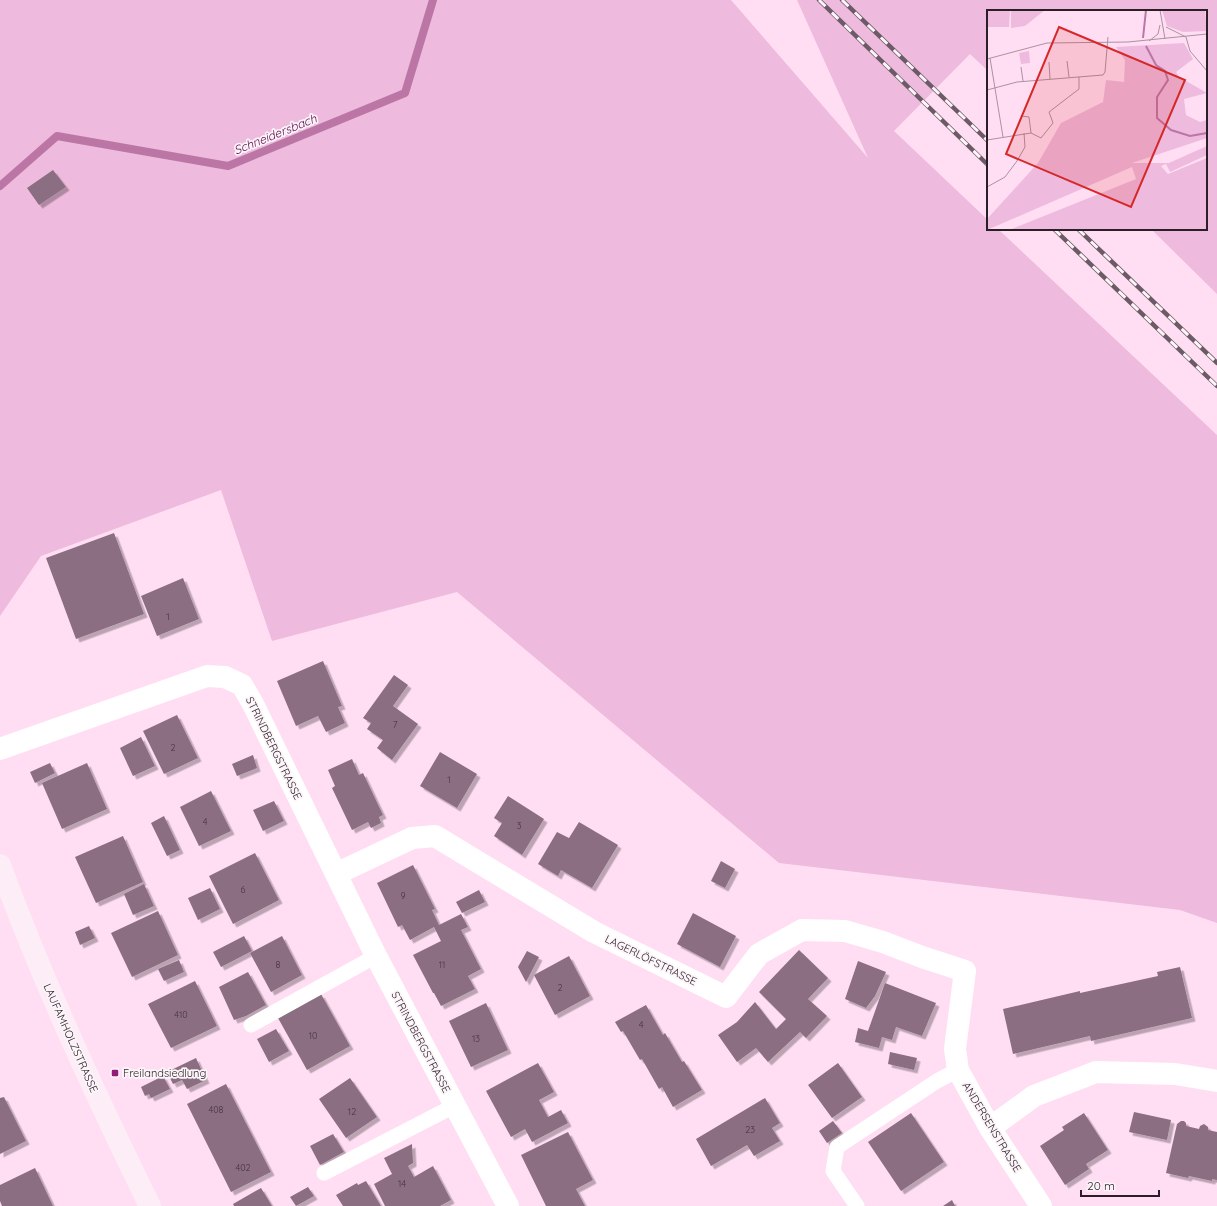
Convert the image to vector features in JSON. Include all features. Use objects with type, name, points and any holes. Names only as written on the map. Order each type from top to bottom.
[{"type":"main road","name":"LAUFAMHOLZSTRASSE","points":[[0,865],[59,1013],[95,1093],[150,1206]]},
{"type":"street","name":"STRINDBERGSTRASSE","points":[[0,749],[207,676],[224,677],[242,685],[253,704],[376,956],[508,1206]]},
{"type":"street","name":"LAGERLÖFSTRASSE","points":[[336,874],[412,838],[435,836],[594,932],[726,997],[759,954],[802,930],[845,931],[883,942],[965,971]]},
{"type":"street","name":"ANDERSENSTRASSE","points":[[965,971],[955,1049],[958,1070],[990,1128],[1041,1206]]},
{"type":"street","points":[[990,1128],[1034,1096],[1096,1072],[1175,1074],[1217,1081]]},
{"type":"lane","points":[[251,1026],[376,956]]},
{"type":"lane","points":[[857,1206],[833,1170],[837,1147],[937,1081],[958,1070]]},
{"type":"lane","name":"STRINDBERGSTRASSE","points":[[324,1173],[454,1106]]},
{"type":"shaded area","points":[[0,0],[731,0],[868,158],[797,0],[1217,0],[1217,294],[1152,230],[1207,230],[1207,10],[987,10],[987,70],[970,54],[894,131],[987,219],[987,230],[999,230],[1217,435],[1217,923],[1180,910],[779,863],[457,592],[272,641],[221,490],[41,556],[0,616]]},
{"type":"building","points":[[53,170],[66,187],[39,205],[27,188]]},
{"type":"building","points":[[114,533],[144,614],[76,639],[46,558]]},
{"type":"building","points":[[183,578],[199,619],[157,636],[141,596]]},
{"type":"building","points":[[323,661],[342,706],[338,707],[345,723],[326,732],[318,716],[296,726],[277,681]]},
{"type":"building","points":[[394,675],[408,685],[393,706],[418,724],[392,760],[377,748],[383,740],[367,729],[371,723],[363,718]]},
{"type":"building","points":[[177,715],[198,758],[164,774],[143,731]]},
{"type":"building","points":[[141,737],[155,766],[133,776],[120,748]]},
{"type":"building","points":[[440,752],[477,774],[457,808],[420,786]]},
{"type":"building","points":[[253,755],[257,768],[237,776],[232,764]]},
{"type":"building","points":[[352,759],[359,775],[363,773],[383,815],[379,817],[381,823],[371,828],[368,822],[352,830],[332,788],[335,786],[328,770]]},
{"type":"building","points":[[50,763],[55,773],[35,783],[30,772]]},
{"type":"building","points":[[87,763],[107,809],[62,829],[42,783]]},
{"type":"building","points":[[211,791],[231,831],[199,846],[180,807]]},
{"type":"building","points":[[508,796],[544,819],[522,855],[494,836],[502,823],[494,818]]},
{"type":"building","points":[[274,801],[284,821],[263,831],[253,810]]},
{"type":"building","points":[[164,816],[180,850],[167,856],[151,823]]},
{"type":"building","points":[[579,822],[618,845],[592,888],[561,870],[558,876],[538,864],[557,832],[569,838]]},
{"type":"building","points":[[123,836],[143,882],[96,903],[75,857]]},
{"type":"building","points":[[255,853],[279,900],[233,924],[209,876]]},
{"type":"building","points":[[721,861],[735,869],[725,888],[711,881]]},
{"type":"building","points":[[413,865],[435,909],[432,910],[439,925],[461,914],[468,927],[461,930],[481,969],[468,976],[475,989],[441,1006],[413,955],[441,941],[434,927],[410,940],[402,925],[398,927],[377,883]]},
{"type":"building","points":[[144,884],[154,906],[133,915],[124,894]]},
{"type":"building","points":[[210,888],[220,909],[198,920],[188,898]]},
{"type":"building","points":[[479,890],[485,902],[462,913],[456,902]]},
{"type":"building","points":[[158,911],[178,955],[132,977],[111,933]]},
{"type":"building","points":[[693,913],[736,936],[720,967],[677,944]]},
{"type":"building","points":[[89,926],[95,938],[80,945],[75,932]]},
{"type":"building","points":[[244,936],[252,951],[221,967],[213,952]]},
{"type":"building","points":[[282,936],[302,975],[271,992],[250,953]]},
{"type":"building","points":[[799,950],[828,978],[808,999],[827,1016],[806,1038],[800,1032],[768,1062],[756,1048],[737,1062],[718,1035],[737,1022],[755,1002],[776,1029],[786,1019],[759,992]]},
{"type":"building","points":[[527,951],[539,957],[526,982],[518,967]]},
{"type":"building","points":[[569,956],[590,996],[555,1015],[534,975]]},
{"type":"building","points":[[179,960],[184,972],[164,981],[158,969]]},
{"type":"building","points":[[858,961],[886,972],[875,996],[866,1008],[845,999]]},
{"type":"building","points":[[1180,967],[1192,1018],[1091,1041],[1090,1036],[1013,1054],[1003,1009],[1080,991],[1080,993],[1158,976],[1157,972]]},
{"type":"building","points":[[248,972],[266,1005],[246,1016],[234,1020],[219,987]]},
{"type":"building","points":[[195,981],[217,1026],[171,1048],[148,1004]]},
{"type":"building","points":[[885,983],[936,1003],[922,1036],[896,1027],[892,1040],[882,1037],[879,1048],[855,1042],[858,1028],[868,1031]]},
{"type":"building","points":[[321,994],[350,1046],[307,1070],[278,1018]]},
{"type":"building","points":[[486,1003],[508,1050],[471,1067],[449,1021]]},
{"type":"building","points":[[646,1005],[663,1035],[665,1033],[682,1062],[684,1061],[702,1090],[673,1107],[662,1087],[659,1089],[642,1059],[640,1060],[623,1031],[621,1032],[615,1022]]},
{"type":"building","points":[[276,1029],[289,1051],[269,1062],[257,1039]]},
{"type":"building","points":[[890,1052],[917,1058],[914,1070],[888,1064]]},
{"type":"building","points":[[196,1058],[206,1080],[187,1089],[182,1080],[173,1084],[167,1072]]},
{"type":"building","points":[[538,1063],[554,1092],[539,1100],[548,1117],[561,1110],[568,1123],[532,1142],[525,1129],[511,1137],[486,1091]]},
{"type":"building","points":[[838,1063],[862,1097],[832,1118],[808,1085]]},
{"type":"building","points":[[163,1076],[170,1089],[151,1098],[149,1094],[145,1096],[141,1087]]},
{"type":"building","points":[[350,1078],[377,1117],[346,1138],[319,1099]]},
{"type":"building","points":[[226,1084],[271,1172],[231,1192],[187,1104]]},
{"type":"building","points":[[4,1097],[26,1141],[0,1154],[0,1098]]},
{"type":"building","points":[[765,1098],[780,1123],[772,1128],[780,1141],[754,1156],[747,1145],[711,1166],[696,1139]]},
{"type":"building","points":[[1134,1112],[1171,1120],[1167,1140],[1129,1132]]},
{"type":"building","points":[[911,1113],[944,1162],[901,1191],[868,1142]]},
{"type":"building","points":[[1084,1113],[1108,1150],[1086,1164],[1089,1169],[1065,1185],[1040,1146],[1064,1130],[1062,1127]]},
{"type":"building","points":[[833,1121],[842,1133],[827,1143],[819,1131]]},
{"type":"building","points":[[1181,1121],[1186,1123],[1186,1126],[1199,1129],[1200,1126],[1204,1124],[1208,1127],[1208,1130],[1217,1132],[1217,1180],[1212,1179],[1212,1181],[1189,1176],[1188,1178],[1166,1173],[1177,1124]]},
{"type":"building","points":[[568,1132],[593,1180],[576,1189],[585,1206],[546,1206],[521,1155]]},
{"type":"building","points":[[333,1134],[344,1152],[320,1165],[310,1146]]},
{"type":"building","points":[[412,1144],[413,1163],[408,1166],[414,1177],[433,1166],[451,1200],[440,1206],[385,1206],[374,1184],[392,1174],[384,1158]]},
{"type":"building","points":[[35,1168],[53,1206],[2,1206],[0,1201],[0,1185]]},
{"type":"building","points":[[366,1181],[381,1206],[343,1206],[336,1195],[357,1183],[358,1185]]},
{"type":"building","points":[[308,1187],[314,1196],[296,1206],[290,1197]]},
{"type":"building","points":[[261,1188],[272,1206],[234,1206],[233,1204]]},
{"type":"building","points":[[952,1200],[955,1206],[943,1206]]},
{"type":"waterway","name":"Schneidersbach","points":[[0,186],[57,136],[228,166],[405,93],[433,0]]},
{"type":"railway","points":[[819,0],[987,164]]},
{"type":"railway","points":[[842,0],[987,140]]},
{"type":"railway","points":[[1055,230],[1217,386]]},
{"type":"railway","points":[[1079,230],[1217,363]]},
{"type":"place","name":"Freilandsiedlung","points":[[115,1073]]}]
